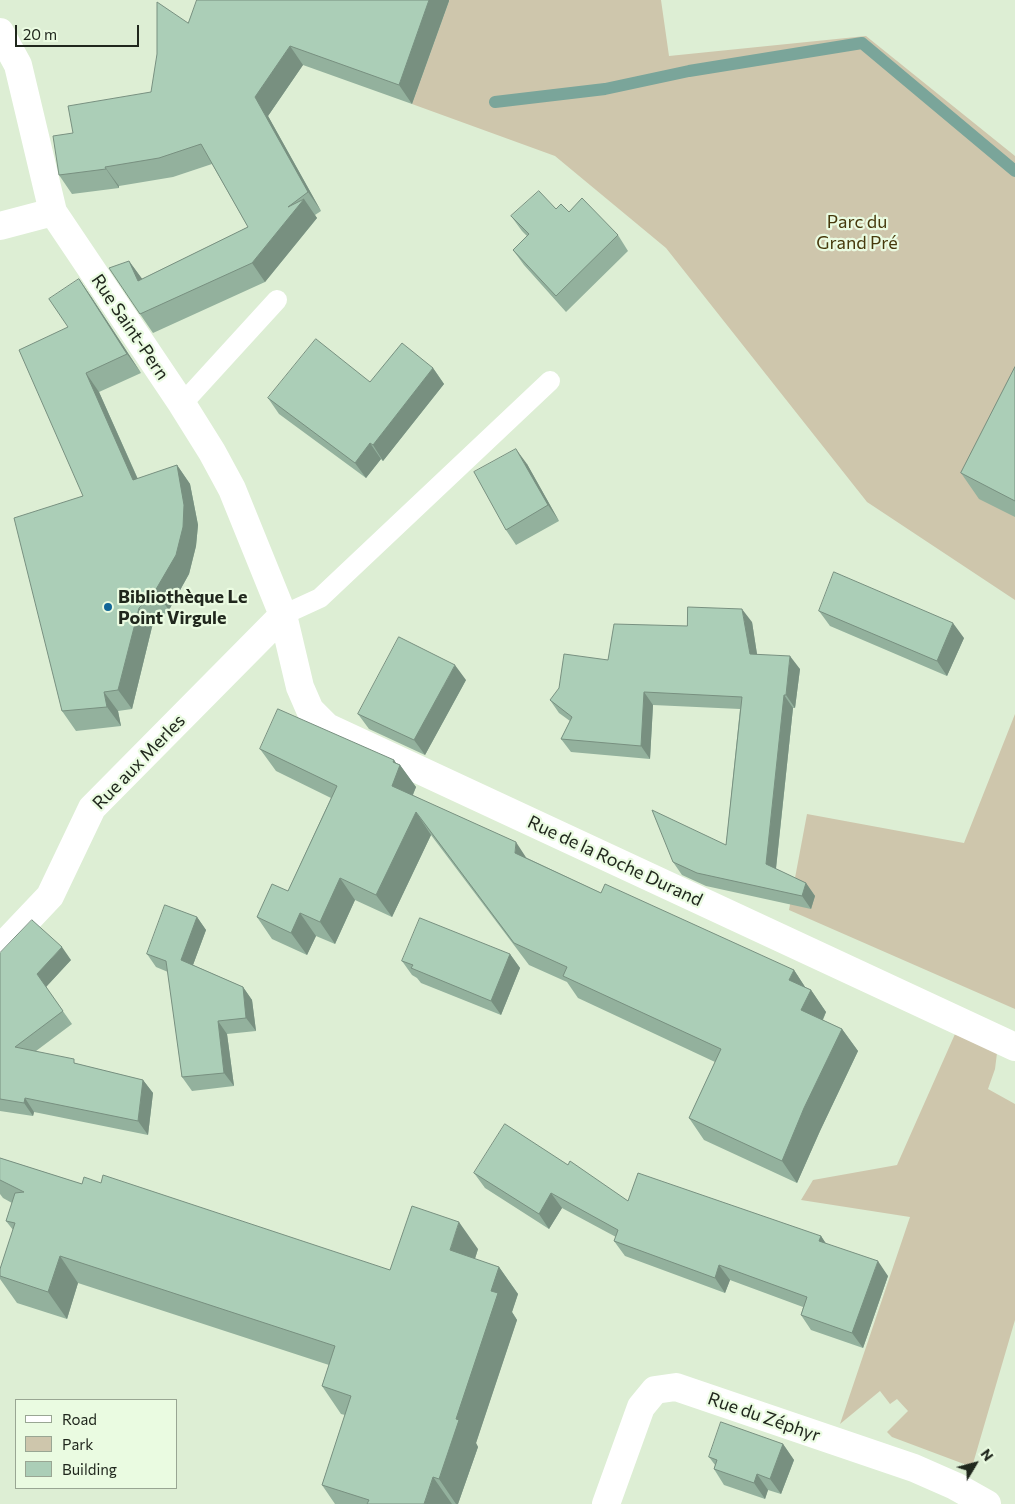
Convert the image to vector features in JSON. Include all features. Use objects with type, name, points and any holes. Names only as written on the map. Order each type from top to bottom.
[{"type":"street","name":"Rue Saint-Pern","points":[[0,32],[18,65],[53,212],[182,404],[212,452],[232,489],[283,615]]},
{"type":"street","points":[[0,226],[53,212]]},
{"type":"street","name":"Rue aux Merles","points":[[0,949],[50,896],[92,808],[283,615]]},
{"type":"street","name":"Rue de la Roche Durand","points":[[283,615],[300,687],[310,710],[327,728],[1015,1047]]},
{"type":"street","name":"Rue du Zéphyr","points":[[606,1504],[641,1407],[654,1390],[676,1387],[914,1468],[955,1486],[987,1504]]},
{"type":"lane","points":[[182,404],[277,300]]},
{"type":"lane","points":[[283,615],[320,598],[550,382]]},
{"type":"green space","name":"Parc du Grand Pré","points":[[447,0],[661,0],[669,56],[866,36],[1015,156],[1015,600],[867,502],[666,248],[555,156],[412,104],[449,1]]},
{"type":"green space","points":[[1015,714],[1015,1009],[789,910],[807,814],[964,843]]},
{"type":"green space","points":[[955,1034],[997,1053],[995,1069],[988,1089],[1015,1104],[1015,1320],[972,1467],[892,1437],[887,1432],[908,1411],[897,1399],[890,1404],[880,1391],[840,1424],[910,1217],[801,1200],[813,1180],[897,1165]]},
{"type":"building","points":[[197,0],[429,0],[399,85],[290,46],[255,97],[308,192],[288,207],[304,199],[252,263],[140,314],[109,268],[129,261],[138,281],[248,227],[201,144],[159,158],[105,167],[106,169],[59,175],[53,136],[73,133],[68,106],[151,92],[157,54],[157,2],[188,23]]},
{"type":"building","points":[[539,191],[556,209],[561,204],[569,212],[582,198],[618,235],[556,296],[513,250],[529,234],[511,216]]},
{"type":"building","points":[[79,279],[127,354],[86,373],[133,480],[177,465],[184,505],[183,527],[176,555],[155,591],[139,608],[118,690],[104,692],[107,707],[62,711],[14,518],[83,496],[19,350],[68,327],[49,299]]},
{"type":"building","points":[[316,339],[370,382],[402,343],[433,368],[373,445],[370,443],[355,463],[268,398]]},
{"type":"building","points":[[1015,367],[1015,501],[961,473]]},
{"type":"building","points":[[516,449],[548,505],[506,530],[474,472]]},
{"type":"building","points":[[834,572],[953,623],[937,661],[819,611]]},
{"type":"building","points":[[688,607],[742,609],[750,654],[790,656],[766,864],[806,883],[802,896],[697,873],[673,862],[652,810],[726,845],[742,697],[644,692],[641,746],[561,739],[572,717],[550,700],[559,688],[564,654],[608,660],[614,624],[687,626]]},
{"type":"building","points":[[399,637],[455,665],[414,740],[358,714]]},
{"type":"building","points":[[278,709],[394,760],[393,762],[400,765],[392,786],[516,842],[515,853],[601,893],[605,884],[794,970],[789,980],[811,990],[801,1010],[842,1029],[804,1108],[782,1161],[689,1118],[721,1049],[563,976],[567,967],[514,943],[416,812],[376,895],[340,878],[320,922],[300,913],[291,933],[257,917],[272,884],[288,891],[337,786],[260,749]]},
{"type":"building","points":[[165,905],[197,917],[181,960],[243,987],[246,1018],[218,1021],[224,1073],[182,1077],[166,961],[147,954]]},
{"type":"building","points":[[420,918],[510,954],[491,1001],[411,968],[413,965],[402,961]]},
{"type":"building","points":[[32,920],[62,947],[37,974],[63,1011],[15,1047],[74,1059],[74,1063],[143,1080],[138,1121],[25,1098],[24,1103],[0,1099],[0,953]]},
{"type":"building","points":[[505,1124],[568,1165],[570,1161],[628,1201],[638,1173],[821,1236],[819,1241],[878,1261],[852,1333],[801,1315],[807,1297],[719,1265],[715,1278],[614,1241],[618,1230],[551,1193],[539,1214],[474,1173]]},
{"type":"building","points":[[0,1158],[82,1184],[84,1177],[101,1183],[103,1175],[390,1270],[412,1206],[459,1222],[450,1250],[499,1267],[491,1291],[498,1293],[456,1419],[459,1420],[439,1479],[433,1477],[424,1504],[367,1504],[369,1500],[322,1485],[351,1396],[322,1386],[335,1346],[60,1256],[48,1292],[0,1276],[0,1269],[15,1223],[6,1221],[15,1193],[24,1192],[0,1180]]},
{"type":"building","points":[[721,1422],[783,1444],[770,1479],[757,1474],[754,1483],[714,1469],[717,1460],[709,1457]]},
{"type":"waterway","points":[[495,102],[605,89],[689,71],[862,43],[1015,171]]},
{"type":"place","name":"Bibliothèque Le Point Virgule","points":[[108,607]]}]
